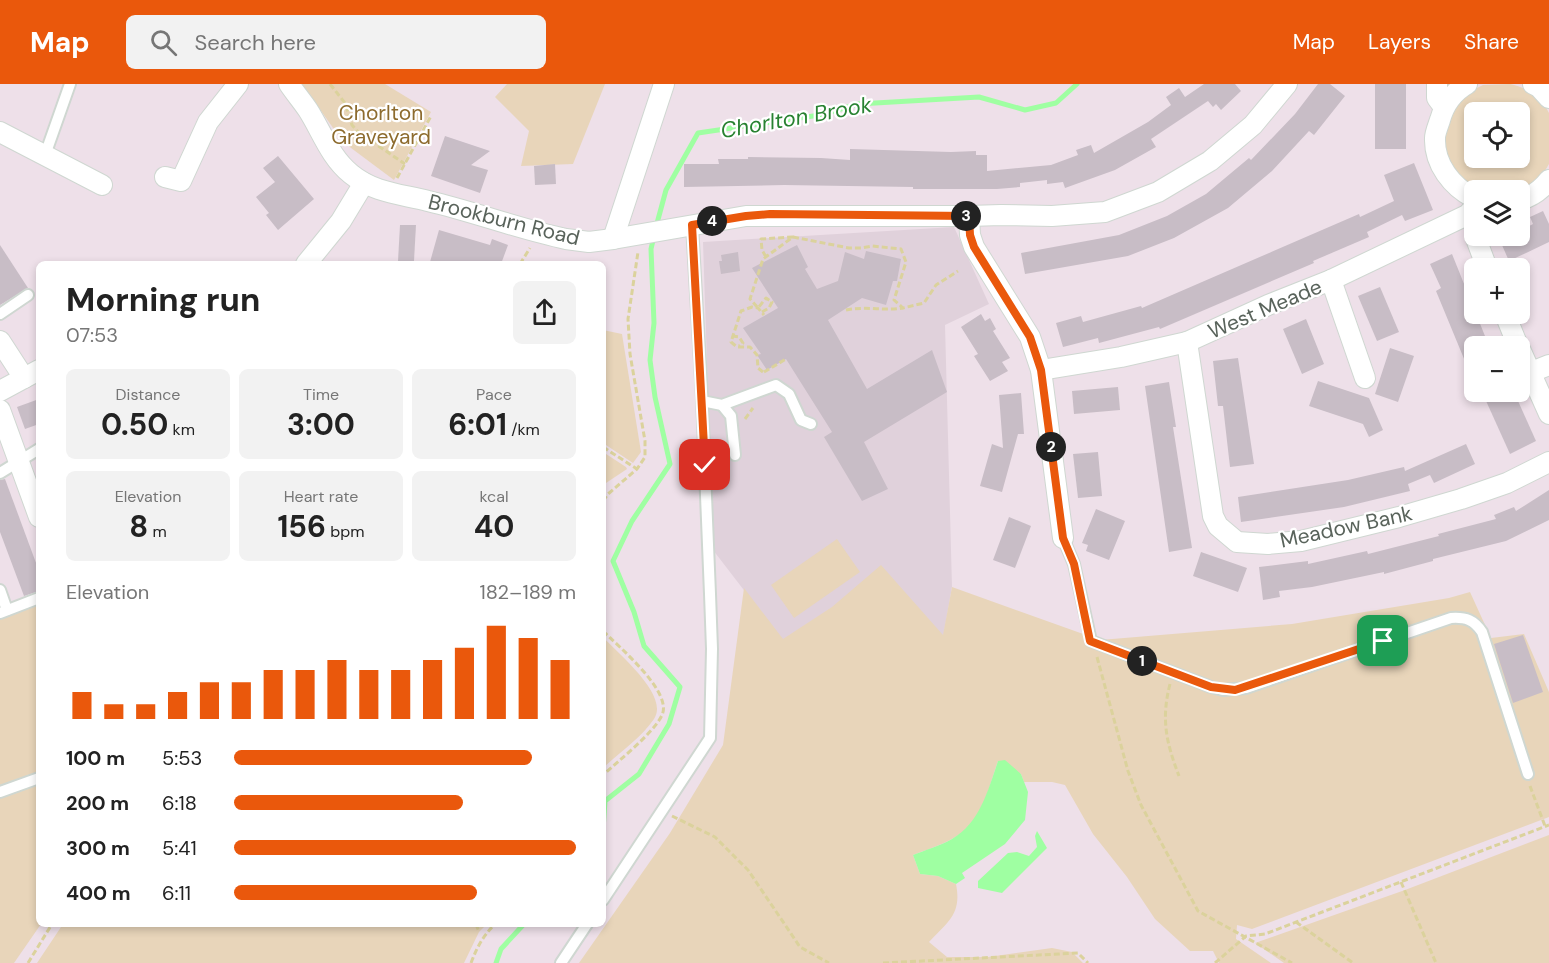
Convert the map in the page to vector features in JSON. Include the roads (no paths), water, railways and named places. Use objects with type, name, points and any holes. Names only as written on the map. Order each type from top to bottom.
[{"type":"street","points":[[165,177],[181,181],[208,122],[238,84]]},
{"type":"street","name":"Brookburn Road","points":[[289,84],[308,110],[329,149],[350,174],[364,183],[398,196],[427,200],[566,239],[589,242],[770,214],[1052,216],[1105,212],[1158,192],[1210,161],[1253,125],[1287,84]]},
{"type":"street","points":[[613,239],[664,84]]},
{"type":"street","points":[[1437,84],[1437,98],[1443,106]]},
{"type":"street","points":[[1464,194],[1448,178],[1438,159],[1435,138],[1443,106],[1467,84]]},
{"type":"street","points":[[1533,84],[1549,98]]},
{"type":"street","points":[[0,132],[102,185]]},
{"type":"street","points":[[308,261],[341,221],[364,183]]},
{"type":"street","points":[[1530,195],[1547,184]]},
{"type":"street","name":"West Meade","points":[[1041,370],[1121,357],[1187,342],[1268,305],[1331,280],[1464,211]]},
{"type":"street","points":[[969,216],[970,235],[974,247],[1030,337],[1041,370],[1063,538]]},
{"type":"street","points":[[1331,280],[1365,378]]},
{"type":"street","points":[[0,341],[31,374],[0,391]]},
{"type":"street","name":"Meadow Bank","points":[[1187,342],[1213,516],[1218,526],[1237,542],[1268,544],[1301,541],[1399,517],[1461,500],[1507,483],[1549,462]]},
{"type":"street","points":[[1530,373],[1549,365]]},
{"type":"street","points":[[1530,375],[1549,414]]},
{"type":"street","points":[[0,410],[36,509]]},
{"type":"lane","points":[[45,155],[70,84]]},
{"type":"lane","points":[[606,895],[710,738],[712,650],[702,401],[685,227]]},
{"type":"lane","points":[[0,314],[28,295]]},
{"type":"lane","points":[[702,401],[722,405],[776,386],[789,394],[801,420],[811,424]]},
{"type":"lane","points":[[722,405],[732,416],[735,455]]},
{"type":"lane","points":[[0,473],[36,451]]},
{"type":"lane","points":[[1063,538],[1074,564],[1090,641],[1211,687],[1235,690],[1451,618],[1462,617],[1476,624],[1482,633],[1528,774]]},
{"type":"lane","points":[[0,590],[4,612],[36,599]]},
{"type":"lane","points":[[0,792],[36,779]]},
{"type":"lane","points":[[561,963],[585,927]]},
{"type":"waterway","name":"Chorlton Brook","points":[[656,227],[666,190],[698,133],[820,115],[858,104],[979,97],[1025,110],[1056,103],[1077,84]]},
{"type":"waterway","name":"Chorlton Brook","points":[[606,800],[639,774],[669,724],[680,687],[644,646],[634,612],[613,561],[632,521],[670,464],[655,397],[650,360],[654,323],[651,249],[654,236]]},
{"type":"waterway","name":"Chorlton Brook","points":[[496,963],[501,949],[521,927]]},
{"type":"park label","name":"Chorlton Graveyard","points":[[381,125]]}]
